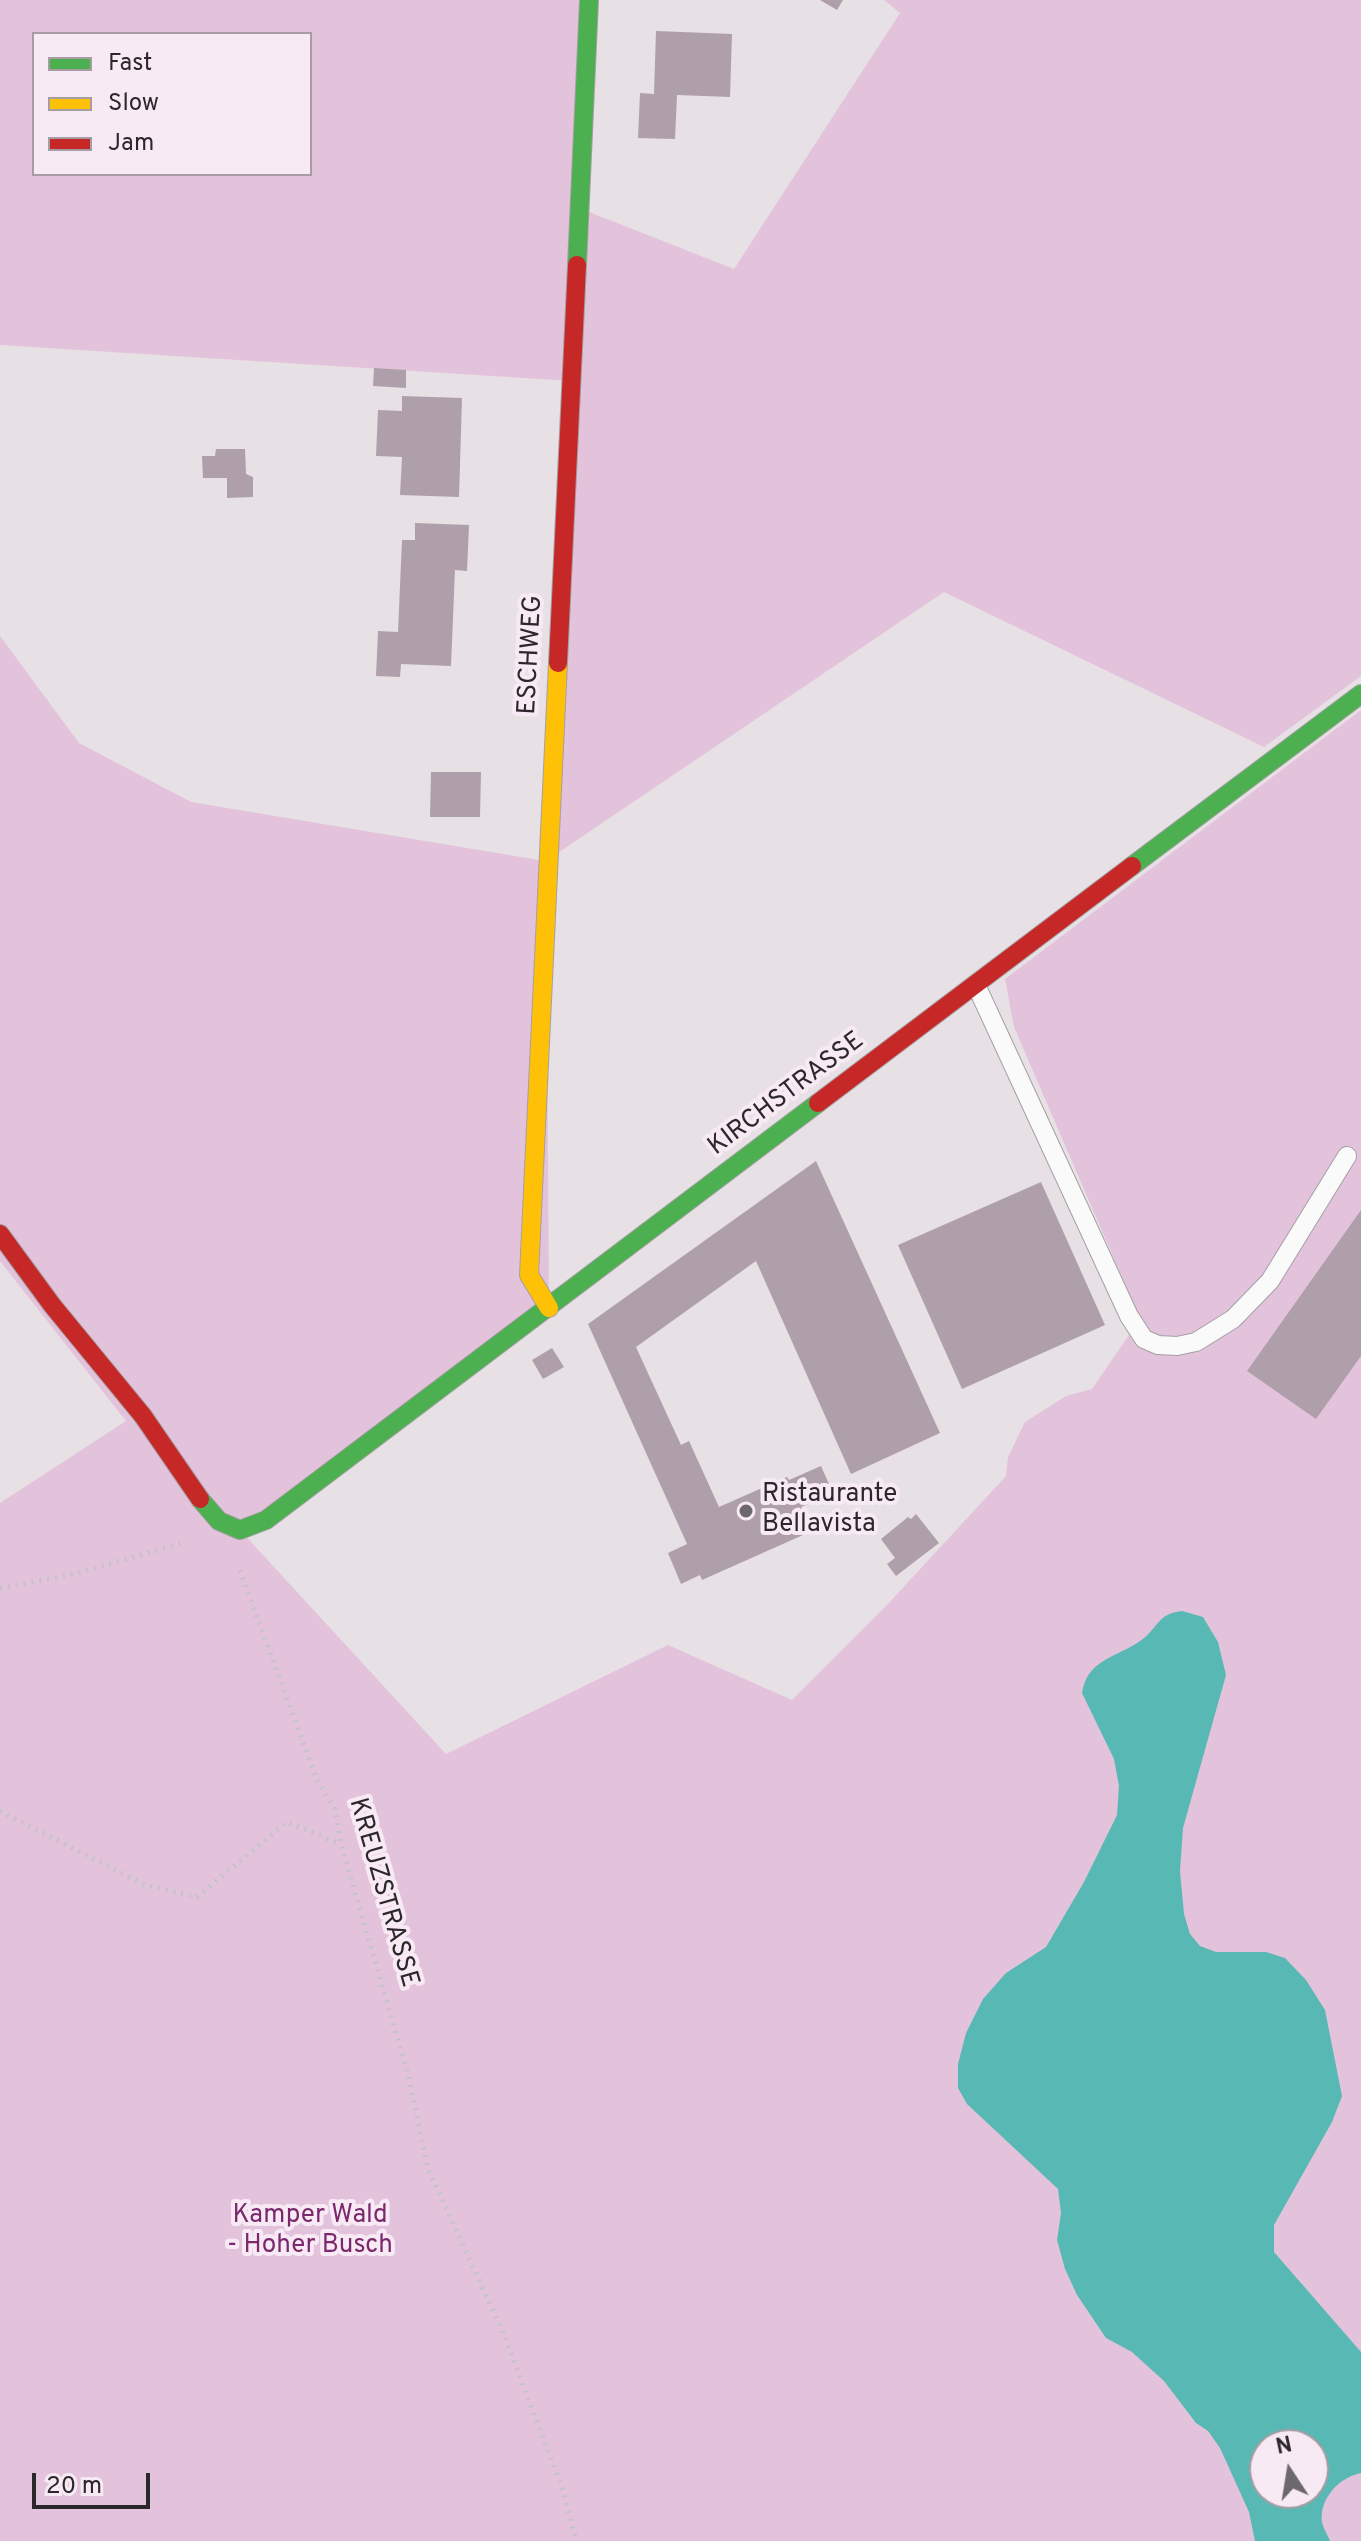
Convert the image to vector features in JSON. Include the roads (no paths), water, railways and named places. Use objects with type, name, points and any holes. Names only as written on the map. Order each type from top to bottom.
[{"type":"street","name":"ESCHWEG","points":[[549,1308],[529,1275],[589,0]]},
{"type":"street","name":"KIRCHSTRASSE","points":[[0,1234],[52,1305],[143,1416],[205,1507],[219,1521],[240,1530],[266,1520],[1361,694]]},
{"type":"lane","points":[[976,985],[1129,1316],[1144,1339],[1158,1345],[1177,1346],[1196,1342],[1233,1319],[1270,1281],[1347,1156]]},
{"type":"water","points":[[1182,1611],[1203,1617],[1218,1642],[1226,1675],[1183,1828],[1180,1871],[1184,1914],[1190,1934],[1200,1946],[1216,1952],[1266,1952],[1285,1958],[1306,1980],[1325,2010],[1342,2096],[1332,2122],[1274,2225],[1274,2252],[1361,2352],[1361,2473],[1346,2479],[1329,2494],[1329,2429],[1249,2429],[1249,2509],[1323,2509],[1322,2522],[1330,2541],[1255,2541],[1249,2512],[1220,2448],[1208,2431],[1196,2423],[1164,2381],[1132,2352],[1106,2338],[1077,2295],[1057,2240],[1061,2213],[1058,2189],[967,2104],[958,2088],[958,2064],[966,2033],[983,1999],[1006,1973],[1046,1947],[1084,1882],[1117,1815],[1119,1786],[1114,1759],[1082,1693],[1085,1682],[1095,1667],[1144,1638],[1167,1616]]},
{"type":"place","name":"Ristaurante Bellavista","points":[[746,1511]]},
{"type":"park label","name":"Kamper Wald - Hoher Busch","points":[[310,2232]]}]
